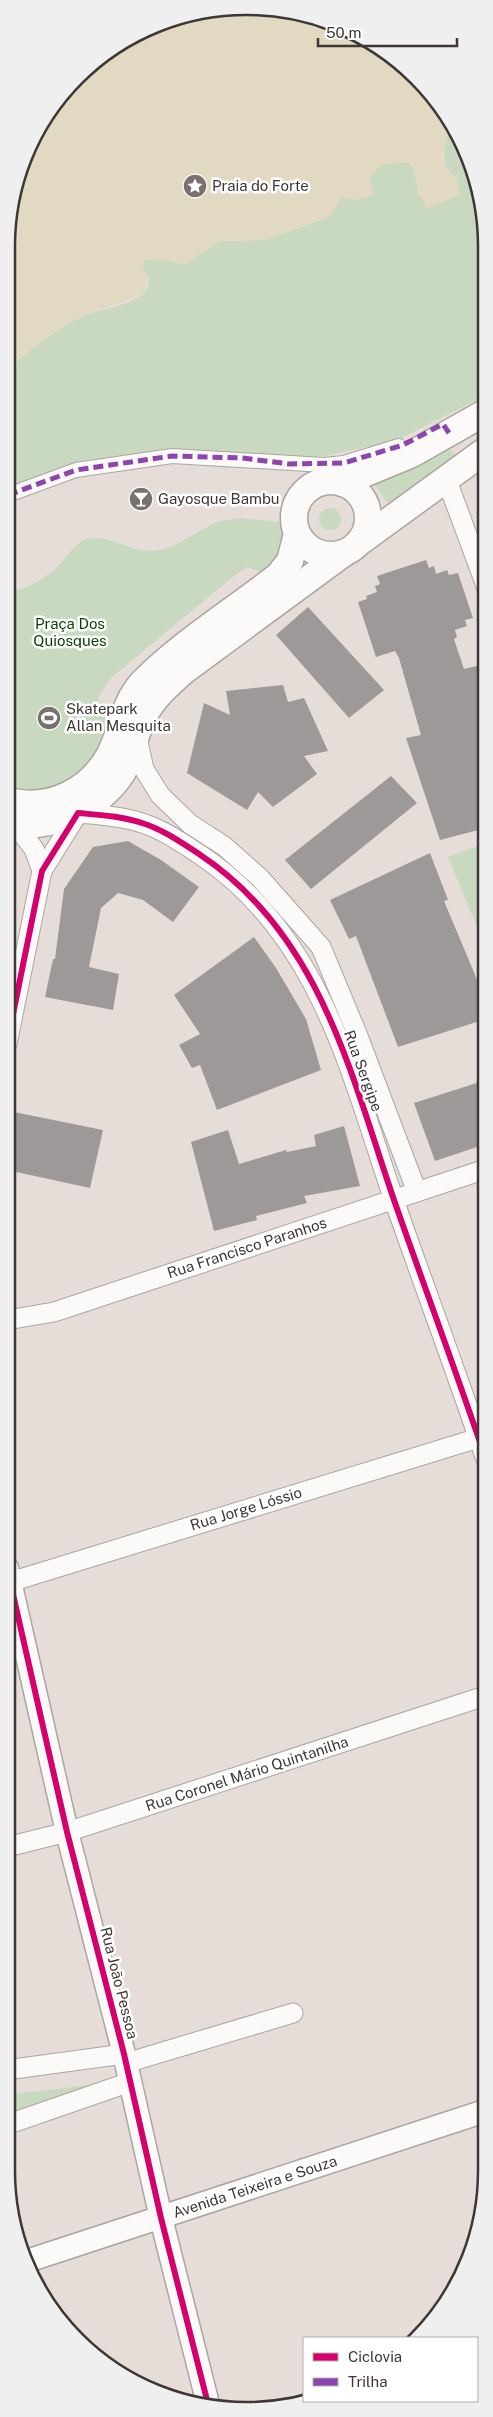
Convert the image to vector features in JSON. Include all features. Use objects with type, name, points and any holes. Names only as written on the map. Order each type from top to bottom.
[{"type":"main road","points":[[342,483],[358,493],[366,507],[368,522],[352,547],[326,555],[317,553],[302,542],[297,534],[294,517],[296,507],[306,491],[322,482],[342,483],[398,461],[478,417]]},
{"type":"main road","points":[[15,818],[35,824],[78,813],[101,796],[122,774],[144,716],[155,700],[185,670],[478,456]]},
{"type":"main road","points":[[15,814],[68,796],[99,771],[110,754],[130,697],[162,665],[278,576],[290,562],[297,534]]},
{"type":"street","points":[[15,492],[76,470],[172,456],[242,458],[290,464],[344,463],[402,445],[443,424],[449,433]]},
{"type":"street","points":[[446,478],[478,564]]},
{"type":"street","name":"Rua Sergipe","points":[[137,735],[144,769],[160,795],[190,824],[224,846],[260,878],[321,947],[369,1063],[417,1192]]},
{"type":"street","points":[[15,1004],[42,871],[78,813]]},
{"type":"street","name":"Rua Sergipe","points":[[78,813],[144,823],[189,848],[220,868],[278,926],[317,988],[331,1020],[358,1088],[394,1199],[478,1426]]},
{"type":"street","points":[[15,823],[34,849],[42,871]]},
{"type":"street","points":[[299,962],[321,947]]},
{"type":"street","name":"Rua Francisco Paranhos","points":[[15,1319],[54,1312],[478,1172]]},
{"type":"street","name":"Rua Jorge Lóssio","points":[[15,1576],[478,1438]]},
{"type":"street","name":"Rua João Pessoa","points":[[15,1608],[67,1832],[127,2066],[161,2218],[207,2399]]},
{"type":"street","name":"Rua Coronel Mário Quintanilha","points":[[15,1845],[67,1832],[478,1698]]},
{"type":"street","points":[[15,2120],[127,2066],[293,2013]]},
{"type":"street","points":[[15,2070],[127,2066]]},
{"type":"street","name":"Avenida Teixeira e Souza","points":[[33,2259],[478,2113]]},
{"type":"green space","points":[[450,136],[466,172],[474,201],[478,231],[478,399],[394,442],[287,463],[172,456],[95,465],[15,493],[15,363],[25,355],[55,332],[75,320],[91,313],[129,302],[143,294],[149,280],[149,277],[143,270],[144,260],[157,259],[185,264],[219,241],[265,240],[318,221],[330,216],[342,197],[358,200],[370,178],[382,164],[409,162],[416,177],[418,196],[457,179],[448,169],[444,160],[447,137]]},
{"type":"green space","points":[[446,447],[458,456],[388,503],[370,478]]},
{"type":"green space","points":[[330,508],[338,511],[341,519],[338,527],[330,530],[322,527],[319,519],[322,511]]},
{"type":"green space","name":"Praça Dos Quiosques","points":[[237,518],[282,522],[284,551],[266,574],[247,567],[235,575],[112,677],[96,705],[95,716],[112,717],[95,761],[60,789],[15,792],[15,590],[28,586],[48,575],[76,545],[87,539],[105,539],[143,550],[160,550],[176,545],[214,524]]},
{"type":"green space","points":[[478,846],[478,930],[448,857]]},
{"type":"green space","points":[[89,2085],[89,2088],[15,2113],[15,2094]]},
{"type":"sand","name":"Praia do Forte","points":[[231,15],[262,15],[292,19],[321,27],[362,46],[399,72],[421,94],[450,136],[447,137],[442,156],[448,170],[457,179],[459,195],[427,209],[421,198],[409,162],[382,164],[370,178],[374,194],[358,200],[342,197],[330,216],[318,221],[265,240],[219,241],[185,264],[157,259],[144,260],[143,270],[149,277],[143,293],[76,319],[15,363],[15,231],[19,201],[27,172],[46,131],[72,94],[94,72],[118,54],[144,39],[172,27],[201,19]]},
{"type":"building","points":[[426,560],[429,568],[434,566],[436,574],[447,570],[449,575],[458,573],[473,618],[465,620],[467,626],[455,630],[457,637],[454,639],[464,669],[478,666],[478,830],[440,840],[406,738],[421,735],[399,658],[395,651],[376,657],[358,602],[367,599],[366,596],[377,592],[375,586],[380,584],[377,576]]},
{"type":"building","points":[[308,607],[384,690],[349,718],[276,635]]},
{"type":"building","points":[[283,685],[288,702],[304,698],[328,751],[304,756],[317,774],[273,807],[258,792],[247,810],[187,773],[204,703],[230,715],[226,691]]},
{"type":"building","points":[[391,776],[417,803],[311,889],[285,860]]},
{"type":"building","points":[[128,841],[161,860],[199,887],[173,922],[143,900],[118,893],[101,908],[89,967],[119,974],[113,1010],[45,997],[53,959],[55,959],[64,889],[93,847]]},
{"type":"building","points":[[430,853],[448,900],[444,901],[478,982],[478,1022],[398,1047],[356,936],[349,939],[330,900]]},
{"type":"building","points":[[254,937],[276,968],[306,1019],[321,1070],[217,1110],[200,1065],[192,1068],[179,1045],[200,1034],[174,995]]},
{"type":"building","points":[[478,1083],[478,1147],[435,1161],[414,1103]]},
{"type":"building","points":[[15,1112],[103,1130],[90,1188],[15,1172]]},
{"type":"building","points":[[344,1126],[360,1186],[304,1196],[307,1203],[256,1216],[257,1220],[214,1231],[191,1142],[228,1130],[239,1164],[286,1150],[287,1152],[316,1146],[314,1135]]},
{"type":"marked path","points":[[15,492],[76,470],[172,456],[242,458],[290,464],[344,463],[403,445],[443,424],[449,433]]},
{"type":"cycle path","points":[[15,1004],[42,871],[78,813],[126,819],[157,829],[199,854],[240,887],[274,924],[302,965],[325,1009],[345,1055],[478,1437]]},
{"type":"cycle path","points":[[15,1603],[67,1832],[124,2054],[161,2218],[207,2399]]},
{"type":"place","name":"Praia do Forte","points":[[195,186]]},
{"type":"place","name":"Gayosque Bambu","points":[[141,499]]},
{"type":"place","name":"Skatepark Allan Mesquita","points":[[49,718]]}]
